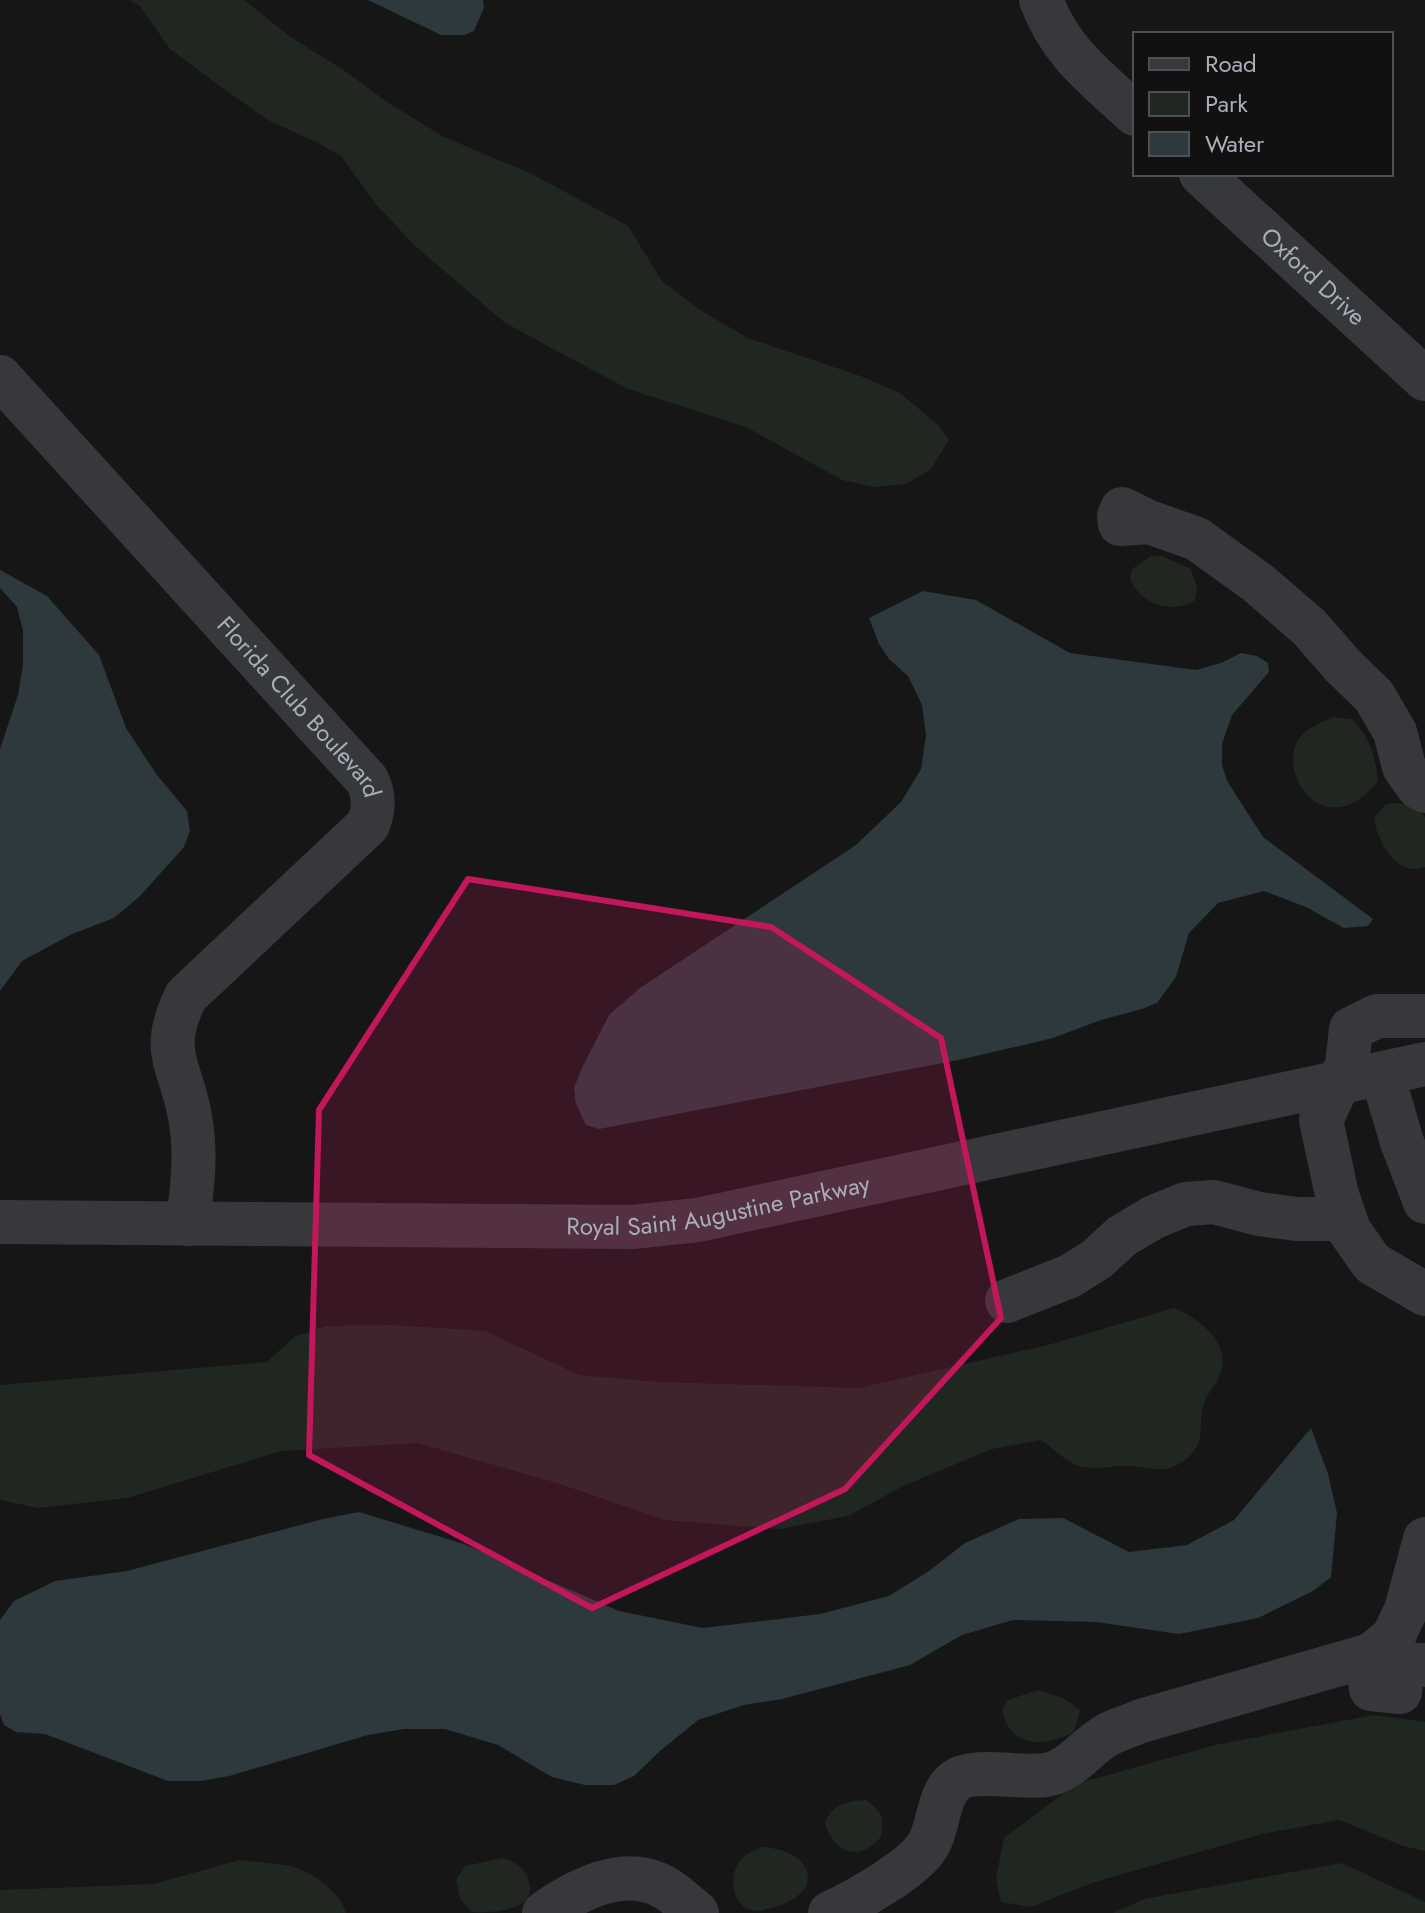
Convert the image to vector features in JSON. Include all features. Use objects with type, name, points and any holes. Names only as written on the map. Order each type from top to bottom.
[{"type":"street","points":[[1041,0],[1050,22],[1070,54],[1133,112]]},
{"type":"street","name":"Oxford Drive","points":[[1203,176],[1425,379]]},
{"type":"street","name":"Florida Club Boulevard","points":[[2,384],[367,780],[372,790],[374,810],[368,825],[186,996],[174,1020],[171,1050],[190,1116],[194,1162],[188,1224]]},
{"type":"street","points":[[1149,522],[1197,539],[1258,583],[1309,627],[1374,696],[1395,732],[1404,767],[1418,787],[1425,791]]},
{"type":"street","points":[[1425,1016],[1377,1016],[1351,1029],[1347,1065],[1321,1120],[1337,1195],[1349,1230],[1372,1263],[1425,1294]]},
{"type":"street","name":"Royal Saint Augustine Parkway","points":[[0,1222],[632,1227],[698,1220],[1425,1064]]},
{"type":"street","points":[[1382,1074],[1402,1142],[1425,1202]]},
{"type":"street","points":[[1007,1301],[1070,1276],[1097,1259],[1122,1236],[1154,1217],[1186,1204],[1214,1202],[1259,1214],[1297,1219],[1345,1219]]},
{"type":"street","points":[[830,1913],[855,1901],[912,1864],[927,1848],[945,1795],[955,1781],[971,1774],[1026,1778],[1051,1774],[1078,1759],[1106,1736],[1308,1681],[1397,1667],[1393,1637],[1406,1610],[1425,1539]]},
{"type":"street","points":[[544,1913],[588,1886],[632,1879],[665,1888],[697,1913]]},
{"type":"highlighted area","points":[[468,879],[771,927],[941,1038],[1001,1318],[845,1489],[592,1608],[309,1455],[319,1110]]},
{"type":"green space","points":[[129,0],[244,0],[292,38],[444,137],[530,173],[628,226],[662,281],[700,310],[748,338],[863,377],[900,393],[938,425],[949,440],[930,470],[906,484],[874,487],[842,480],[746,427],[628,389],[557,351],[504,322],[415,246],[375,203],[341,156],[268,120],[217,84],[170,49],[140,6]]},
{"type":"green space","points":[[1151,556],[1162,556],[1191,569],[1197,588],[1195,600],[1177,607],[1167,607],[1141,595],[1130,579],[1132,569]]},
{"type":"green space","points":[[1333,717],[1352,719],[1364,733],[1373,754],[1378,781],[1358,800],[1339,807],[1323,805],[1309,796],[1299,783],[1294,767],[1294,750],[1301,736]]},
{"type":"green space","points":[[1400,803],[1418,809],[1425,817],[1425,867],[1415,869],[1397,862],[1379,837],[1374,818],[1386,804]]},
{"type":"green space","points":[[1174,1308],[1204,1326],[1212,1335],[1222,1354],[1222,1365],[1204,1404],[1200,1434],[1193,1453],[1175,1466],[1164,1469],[1083,1467],[1067,1460],[1041,1440],[992,1449],[905,1485],[848,1516],[779,1529],[665,1520],[557,1483],[418,1443],[281,1451],[127,1498],[38,1508],[0,1500],[0,1385],[267,1362],[294,1337],[326,1326],[393,1325],[485,1331],[579,1375],[658,1382],[859,1388],[1048,1345]]},
{"type":"green space","points":[[1038,1690],[1063,1698],[1080,1710],[1074,1732],[1040,1742],[1020,1738],[1012,1731],[1002,1709],[1008,1700]]},
{"type":"green space","points":[[1374,1715],[1425,1722],[1425,1851],[1403,1846],[1339,1820],[1262,1834],[1095,1882],[1031,1907],[1001,1902],[996,1879],[1004,1838],[1076,1784],[1215,1745]]},
{"type":"green space","points":[[866,1800],[881,1816],[883,1826],[880,1838],[864,1850],[848,1851],[834,1841],[825,1823],[841,1805]]},
{"type":"green space","points":[[761,1847],[795,1856],[808,1875],[799,1895],[786,1903],[755,1910],[739,1902],[733,1878],[742,1859]]},
{"type":"green space","points":[[503,1858],[525,1873],[530,1888],[528,1897],[522,1903],[503,1910],[472,1912],[460,1899],[456,1880],[465,1866]]},
{"type":"green space","points":[[240,1860],[290,1866],[307,1872],[332,1890],[346,1913],[0,1913],[0,1890],[154,1884]]},
{"type":"green space","points":[[1342,1863],[1425,1902],[1425,1913],[1113,1913],[1144,1899]]},
{"type":"water","points":[[368,0],[483,0],[484,8],[474,31],[464,35],[441,35]]},
{"type":"water","points":[[0,570],[47,596],[99,655],[126,728],[157,775],[187,811],[190,831],[184,847],[140,896],[114,918],[72,934],[22,961],[0,991],[0,749],[18,695],[23,665],[23,631],[17,607],[0,588]]},
{"type":"water","points":[[923,591],[976,600],[1070,653],[1196,670],[1241,653],[1257,656],[1268,663],[1269,672],[1232,715],[1222,744],[1222,765],[1227,781],[1263,837],[1373,919],[1368,926],[1344,928],[1306,907],[1264,891],[1218,903],[1189,933],[1176,977],[1157,1003],[1142,1009],[1053,1038],[963,1059],[599,1129],[586,1125],[576,1104],[574,1088],[609,1015],[640,988],[856,845],[901,802],[921,769],[926,735],[922,705],[908,676],[889,659],[879,644],[869,618]]},
{"type":"water","points":[[1311,1428],[1328,1474],[1337,1513],[1331,1577],[1313,1591],[1258,1618],[1179,1634],[1096,1622],[1013,1620],[962,1635],[910,1665],[782,1699],[744,1705],[698,1720],[634,1776],[614,1785],[585,1785],[552,1777],[498,1745],[445,1729],[404,1729],[368,1735],[229,1776],[201,1781],[168,1781],[45,1734],[16,1732],[4,1725],[0,1714],[0,1620],[14,1601],[55,1581],[127,1571],[323,1519],[359,1512],[464,1544],[619,1611],[703,1628],[820,1614],[889,1596],[965,1543],[1019,1519],[1063,1518],[1129,1552],[1187,1545],[1234,1520]]}]
